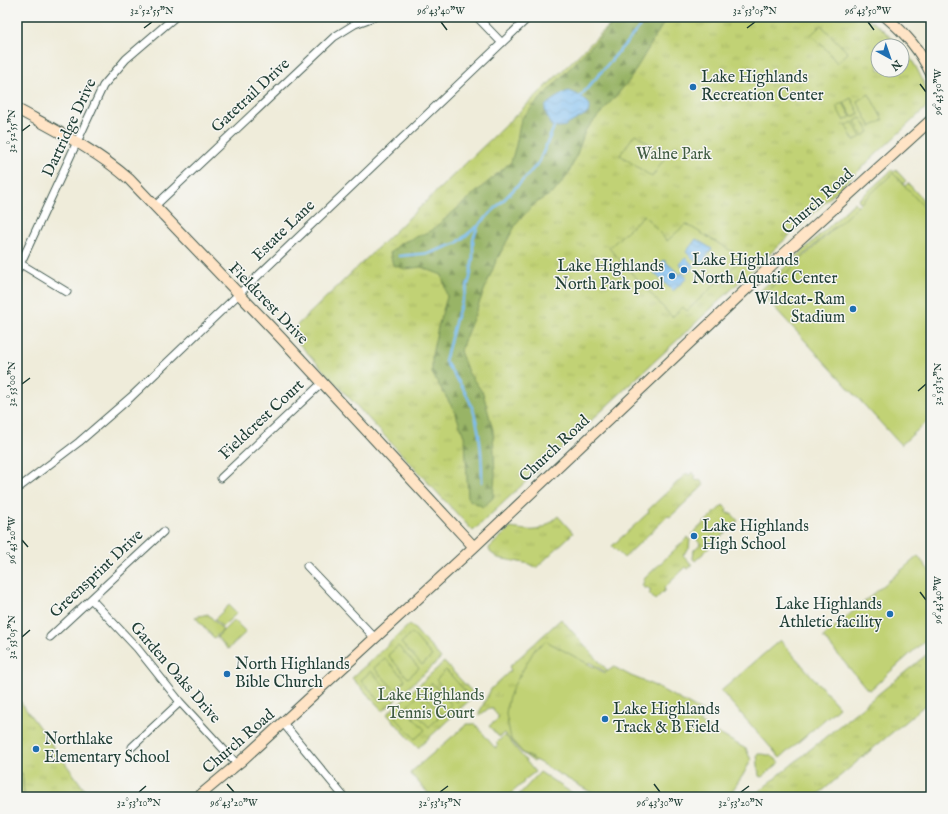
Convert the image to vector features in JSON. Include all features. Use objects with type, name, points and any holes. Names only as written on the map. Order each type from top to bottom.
[{"type":"street","name":"Dartridge Drive","points":[[19,267],[78,143],[103,86],[126,58],[174,17]]},
{"type":"street","name":"Gatetrail Drive","points":[[155,206],[334,38],[355,24],[374,17]]},
{"type":"street","points":[[477,17],[502,43]]},
{"type":"street","name":"Estate Lane","points":[[17,489],[100,424],[239,294],[529,17]]},
{"type":"street","points":[[886,17],[914,44],[931,74]]},
{"type":"street","name":"Fieldcrest Drive","points":[[17,109],[78,143],[119,170],[239,294],[474,547]]},
{"type":"street","name":"Church Road","points":[[198,797],[238,765],[474,547],[775,262],[931,120]]},
{"type":"street","points":[[19,267],[67,292]]},
{"type":"street","name":"Fieldcrest Court","points":[[221,478],[322,383]]},
{"type":"street","name":"Greensprint Drive","points":[[50,637],[163,532]]},
{"type":"street","points":[[307,566],[375,638]]},
{"type":"street","name":"Garden Oaks Drive","points":[[91,599],[136,648],[180,702],[238,765]]},
{"type":"street","points":[[132,747],[180,702]]},
{"type":"street","points":[[283,723],[344,797]]},
{"type":"green space","name":"Walne Park","points":[[618,17],[865,17],[881,28],[892,38],[870,38],[870,78],[910,78],[910,58],[920,74],[926,88],[931,103],[473,531],[289,333]]},
{"type":"green space","points":[[619,17],[667,17],[629,81],[585,131],[568,175],[554,192],[537,202],[518,221],[496,261],[460,351],[468,372],[483,393],[493,430],[495,475],[493,498],[483,507],[468,499],[465,439],[455,412],[432,373],[432,355],[438,327],[447,297],[442,275],[421,267],[405,269],[393,265],[390,253],[401,243],[431,231],[511,162],[521,119]]},
{"type":"green space","points":[[821,25],[848,53],[837,63],[825,48],[811,35]]},
{"type":"green space","points":[[869,94],[883,120],[871,127],[857,101]]},
{"type":"green space","points":[[851,98],[859,113],[852,117],[844,102]]},
{"type":"green space","points":[[843,103],[851,117],[844,121],[836,106]]},
{"type":"green space","points":[[861,118],[869,132],[863,136],[855,121]]},
{"type":"green space","points":[[853,122],[861,137],[854,141],[846,126]]},
{"type":"green space","points":[[635,134],[666,156],[652,177],[620,155]]},
{"type":"green space","points":[[892,170],[894,172],[896,170],[906,181],[895,191],[862,204],[858,200]]},
{"type":"green space","name":"Wildcat-Ram Stadium","points":[[893,173],[931,215],[931,418],[901,445],[763,295]]},
{"type":"green space","points":[[908,183],[925,202],[919,208],[898,192]]},
{"type":"green space","points":[[855,202],[859,207],[833,228],[793,265],[798,284],[767,299],[759,292]]},
{"type":"green space","name":"Lake Highlands North Aquatic Center","points":[[644,215],[667,241],[686,224],[743,258],[687,311],[683,307],[672,317],[609,248]]},
{"type":"green space","points":[[692,472],[696,476],[694,478],[697,481],[700,480],[704,485],[670,517],[668,516],[624,558],[612,546],[649,512],[648,510],[687,473],[689,475]]},
{"type":"green space","points":[[723,505],[727,509],[726,511],[728,514],[731,513],[738,521],[695,561],[693,559],[694,550],[701,543],[692,534]]},
{"type":"green space","points":[[558,516],[573,533],[536,568],[530,564],[498,558],[490,552],[489,548],[510,528],[536,530],[546,526]]},
{"type":"green space","points":[[688,537],[690,539],[689,549],[683,555],[692,565],[687,569],[686,567],[664,588],[665,590],[655,600],[649,593],[651,591],[647,587],[645,589],[642,585],[644,582],[643,580]]},
{"type":"green space","name":"Lake Highlands Athletic facility","points":[[918,556],[931,573],[931,635],[870,690],[867,689],[823,637]]},
{"type":"green space","points":[[229,605],[237,613],[222,627],[215,619]]},
{"type":"green space","points":[[208,614],[223,630],[214,638],[195,617]]},
{"type":"green space","points":[[561,619],[607,670],[606,672],[589,662],[534,762],[522,753],[504,733],[499,737],[489,726],[498,719],[498,716],[492,708],[489,708],[480,715],[479,713],[491,689],[511,670],[509,667]]},
{"type":"green space","points":[[234,620],[246,632],[228,649],[217,637]]},
{"type":"green space","points":[[410,624],[441,658],[383,711],[352,678]]},
{"type":"green space","points":[[412,633],[432,656],[422,665],[401,643]]},
{"type":"green space","points":[[780,640],[839,707],[780,758],[721,691]]},
{"type":"green space","name":"Lake Highlands Track & B Field","points":[[546,641],[605,673],[614,667],[653,685],[705,713],[700,723],[746,749],[751,760],[728,797],[599,797],[523,753],[511,739],[506,714],[508,700],[513,687],[535,649]]},
{"type":"green space","points":[[398,646],[419,668],[408,678],[388,655]]},
{"type":"green space","points":[[931,651],[931,700],[815,797],[752,797]]},
{"type":"green space","points":[[385,658],[405,680],[395,690],[374,668]]},
{"type":"green space","name":"Lake Highlands Tennis Court","points":[[444,662],[475,695],[418,748],[387,714]]},
{"type":"green space","points":[[446,670],[466,692],[456,702],[436,680]]},
{"type":"green space","points":[[371,671],[391,693],[381,702],[361,680]]},
{"type":"green space","points":[[432,683],[452,705],[442,714],[422,692]]},
{"type":"green space","points":[[419,695],[439,717],[429,727],[408,705]]},
{"type":"green space","name":"Northlake Elementary School","points":[[17,697],[90,797],[17,797],[24,794],[22,773],[17,774]]},
{"type":"green space","points":[[405,708],[425,730],[415,739],[395,717]]},
{"type":"green space","points":[[467,724],[475,724],[495,748],[498,746],[496,743],[505,735],[535,772],[523,781],[524,782],[507,797],[435,797],[428,793],[410,773]]},
{"type":"green space","points":[[757,754],[764,754],[775,758],[779,763],[762,777],[759,776]]},
{"type":"green space","points":[[540,772],[578,797],[517,797]]},
{"type":"green space","points":[[22,773],[24,796],[17,797],[17,774]]},
{"type":"water","points":[[568,91],[580,96],[590,105],[588,113],[565,126],[553,128],[545,107],[551,101]]},
{"type":"water","points":[[696,239],[712,249],[700,266],[686,252]]},
{"type":"water","points":[[686,258],[694,266],[687,273],[679,264]]},
{"type":"water","name":"Lake Highlands North Park pool","points":[[664,260],[680,275],[682,272],[687,278],[673,291],[652,271]]},
{"type":"waterway","points":[[578,99],[638,29],[644,17]]},
{"type":"waterway","points":[[482,482],[481,447],[474,413],[465,392],[445,361],[456,319],[470,278],[473,257],[473,239],[478,226],[539,162],[554,127]]},
{"type":"waterway","points":[[399,256],[430,253],[457,243],[476,227]]},
{"type":"tram line","points":[[924,17],[931,22]]},
{"type":"place","name":"Lake Highlands Recreation Center","points":[[693,87]]},
{"type":"place","name":"Lake Highlands North Aquatic Center","points":[[684,270]]},
{"type":"place","name":"Lake Highlands North Park pool","points":[[672,276]]},
{"type":"place","name":"Wildcat-Ram Stadium","points":[[853,309]]},
{"type":"place","name":"Lake Highlands High School","points":[[694,536]]},
{"type":"place","name":"Lake Highlands Athletic facility","points":[[890,614]]},
{"type":"place","name":"North Highlands Bible Church","points":[[227,674]]},
{"type":"place","name":"Lake Highlands Track & B Field","points":[[605,719]]},
{"type":"place","name":"Northlake Elementary School","points":[[36,749]]}]
